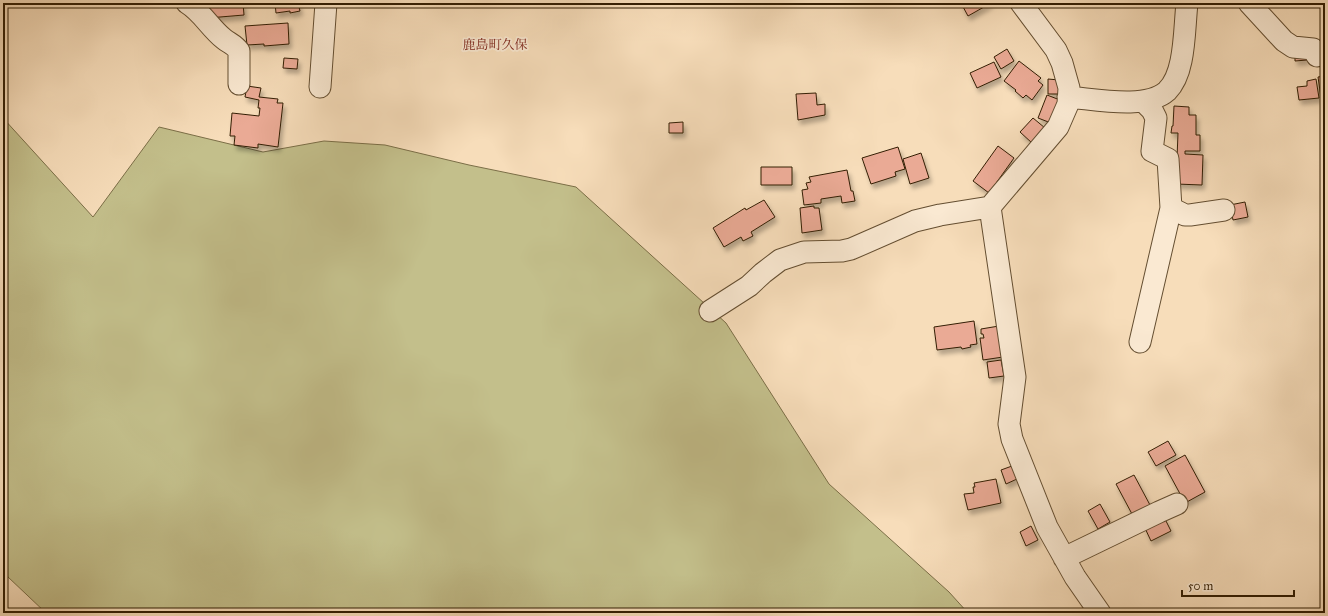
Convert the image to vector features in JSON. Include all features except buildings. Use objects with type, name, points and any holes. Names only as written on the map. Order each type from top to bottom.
[{"type":"street","points":[[187,3],[196,9],[217,33],[237,47],[239,51],[239,84]]},
{"type":"street","points":[[320,87],[326,3]]},
{"type":"street","points":[[710,312],[749,286],[780,260],[804,252],[842,251],[851,249],[915,221],[940,215],[990,207],[1058,127],[1068,104],[1070,88],[1056,50],[1021,3]]},
{"type":"street","points":[[1068,97],[1140,102],[1152,100],[1167,91],[1177,75],[1181,60],[1187,3]]},
{"type":"street","points":[[1249,3],[1284,41],[1293,47],[1313,49],[1317,56]]},
{"type":"street","points":[[1140,342],[1172,208],[1168,159],[1152,151],[1156,118],[1152,110],[1146,104]]},
{"type":"street","points":[[990,207],[1015,377],[1009,424],[1012,440],[1047,527],[1075,577],[1100,613]]},
{"type":"street","points":[[1172,208],[1185,215],[1224,210]]},
{"type":"street","points":[[1064,558],[1177,504]]},
{"type":"shaded area","points":[[3,118],[93,217],[159,127],[263,152],[324,141],[385,145],[469,165],[576,187],[726,323],[829,484],[949,592],[968,613],[46,613],[8,577],[3,570]]},
{"type":"district","name":"鹿島町久保","points":[[495,44]]}]
